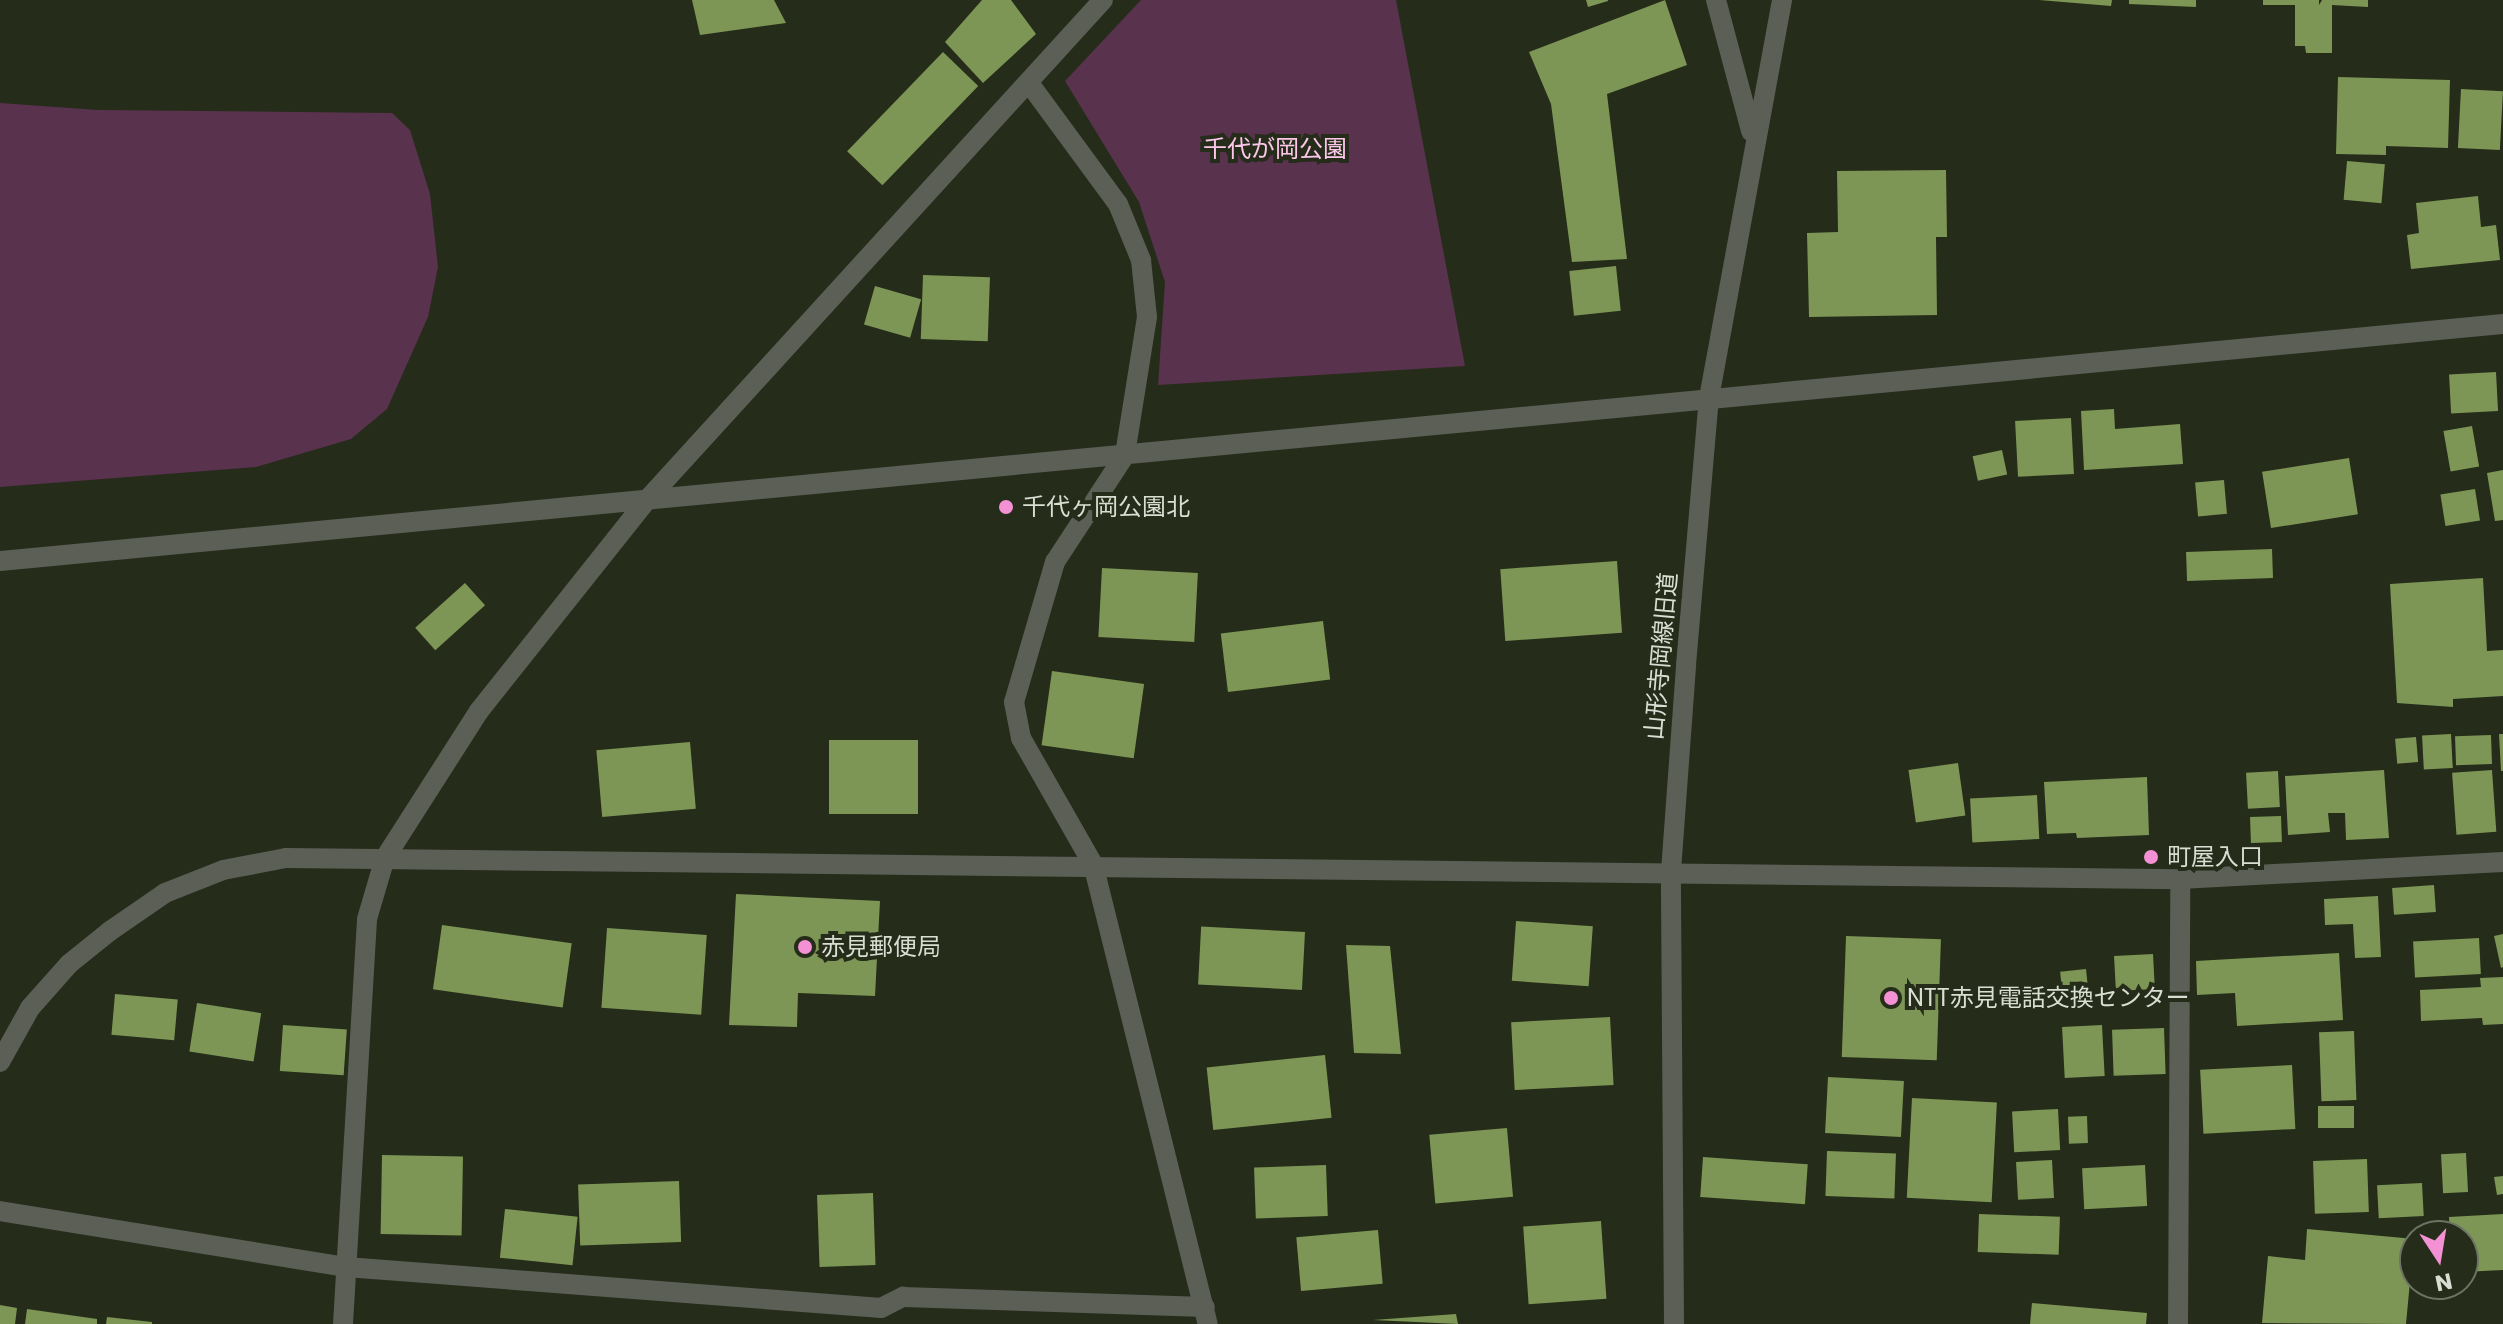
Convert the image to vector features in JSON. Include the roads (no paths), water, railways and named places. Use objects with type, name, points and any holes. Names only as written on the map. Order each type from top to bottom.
[{"type":"street","points":[[343,1324],[367,919],[385,858],[479,711],[646,501],[1103,0]]},
{"type":"street","points":[[1716,0],[1753,138]]},
{"type":"street","name":"山形寺岡線旧道","points":[[1674,1324],[1671,871],[1709,398],[1753,138],[1788,1]]},
{"type":"street","points":[[0,1211],[346,1267],[881,1308],[903,1297],[1206,1316],[1093,864],[1021,738],[1014,702],[1024,653],[1055,562],[1125,455],[1147,317],[1141,260],[1118,204],[1029,83]]},
{"type":"street","points":[[0,561],[2503,324]]},
{"type":"street","points":[[0,1062],[30,1008],[69,964],[165,893],[223,870],[286,858],[1093,864],[2180,879],[2503,862]]},
{"type":"street","points":[[2178,1324],[2180,879]]},
{"type":"place","name":"千代ヶ岡公園北","points":[[1006,507]]},
{"type":"place","name":"町屋入口","points":[[2151,857]]},
{"type":"place","name":"赤見郵便局","points":[[805,947]]},
{"type":"place","name":"NTT赤見電話交換センター","points":[[1891,998]]},
{"type":"park label","name":"千代が岡公園","points":[[1275,149]]}]
